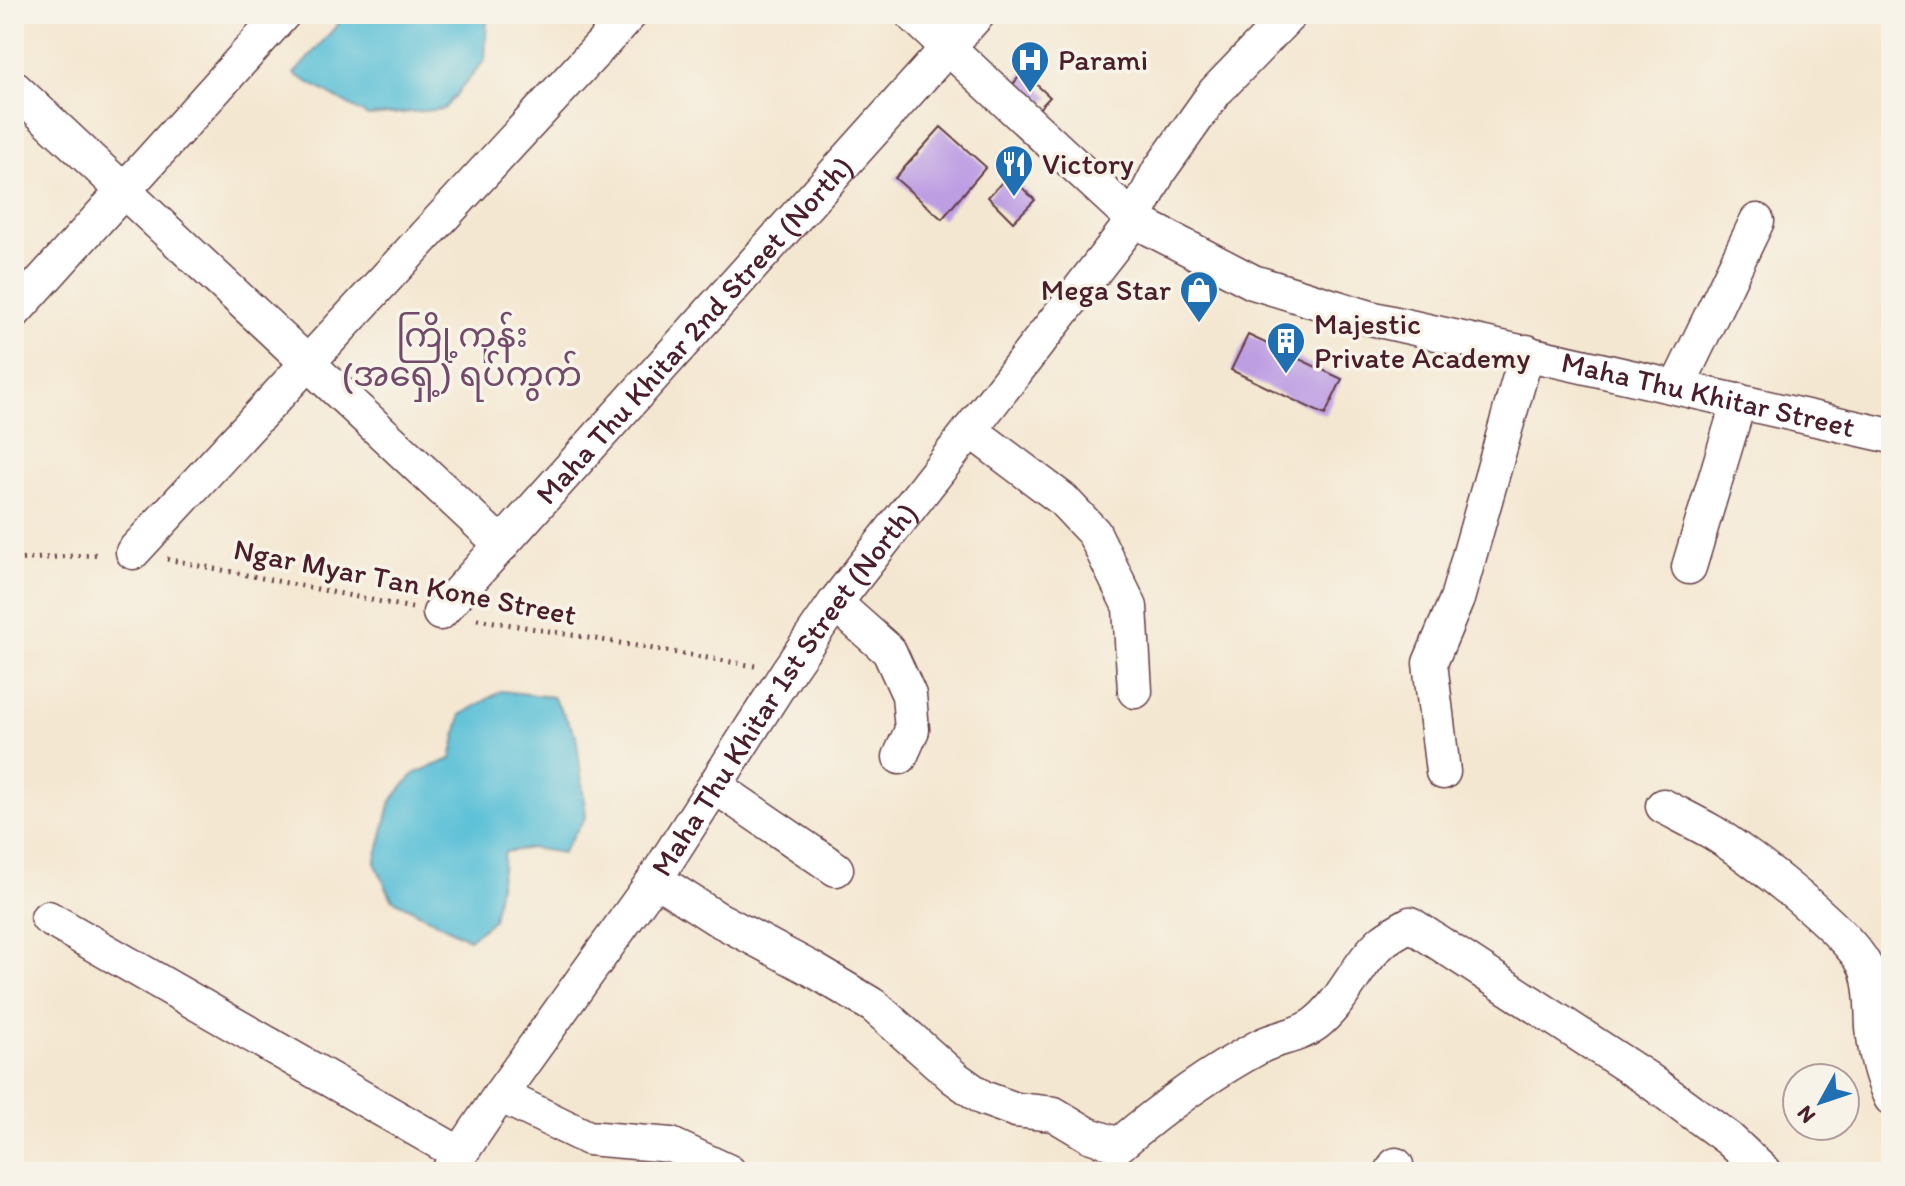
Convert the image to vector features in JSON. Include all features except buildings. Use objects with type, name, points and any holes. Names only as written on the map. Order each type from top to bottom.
[{"type":"street","points":[[14,312],[283,14]]},
{"type":"street","points":[[133,552],[630,14]]},
{"type":"street","name":"Maha Thu Khitar Street","points":[[912,14],[1134,220],[1253,282],[1370,318],[1891,436]]},
{"type":"street","name":"Maha Thu Khitar 2nd Street (North)","points":[[440,613],[978,14]]},
{"type":"street","name":"Maha Thu Khitar 1st Street (North)","points":[[454,1163],[655,879],[835,603],[1134,220],[1159,171],[1215,92],[1290,14]]},
{"type":"street","points":[[14,88],[502,545]]},
{"type":"street","points":[[1677,387],[1757,221]]},
{"type":"street","points":[[1443,772],[1430,663],[1457,599],[1527,352]]},
{"type":"street","points":[[1689,567],[1739,401]]},
{"type":"street","points":[[970,430],[1062,499],[1094,533],[1130,607],[1135,691]]},
{"type":"street","points":[[835,603],[889,651],[909,695],[912,730],[900,757]]},
{"type":"street","points":[[716,787],[836,869]]},
{"type":"street","points":[[1663,806],[1714,833],[1790,890],[1844,938],[1866,967],[1873,995],[1873,1028],[1884,1084],[1891,1098]]},
{"type":"street","points":[[655,879],[716,918],[874,1006],[955,1078],[983,1098],[1016,1110],[1054,1114],[1089,1135],[1119,1145],[1239,1057],[1271,1040],[1300,1033],[1315,1024],[1336,1005],[1383,941],[1410,924],[1646,1078],[1729,1139],[1764,1172]]},
{"type":"street","points":[[48,918],[454,1163]]},
{"type":"street","points":[[1873,995],[1891,959]]},
{"type":"street","points":[[500,1095],[588,1138],[671,1145],[729,1172]]},
{"type":"path","name":"Ngar Myar Tan Kone Street","points":[[14,560],[133,552],[440,613],[788,671]]},
{"type":"water","points":[[347,14],[487,14],[485,60],[444,109],[368,116],[294,74]]},
{"type":"water","points":[[501,691],[553,697],[576,735],[586,816],[562,853],[531,848],[505,852],[493,920],[469,939],[392,899],[375,863],[391,801],[415,773],[451,759],[461,715]]},
{"type":"place","name":"Parami","points":[[1030,94]]},
{"type":"place","name":"Victory","points":[[1014,198]]},
{"type":"place","name":"Mega Star","points":[[1199,324]]},
{"type":"place","name":"Majestic Private Academy","points":[[1286,375]]},
{"type":"district","name":"ကြို့ကုန်း (အရှေ့) ရပ်ကွက်","points":[[462,354]]}]
